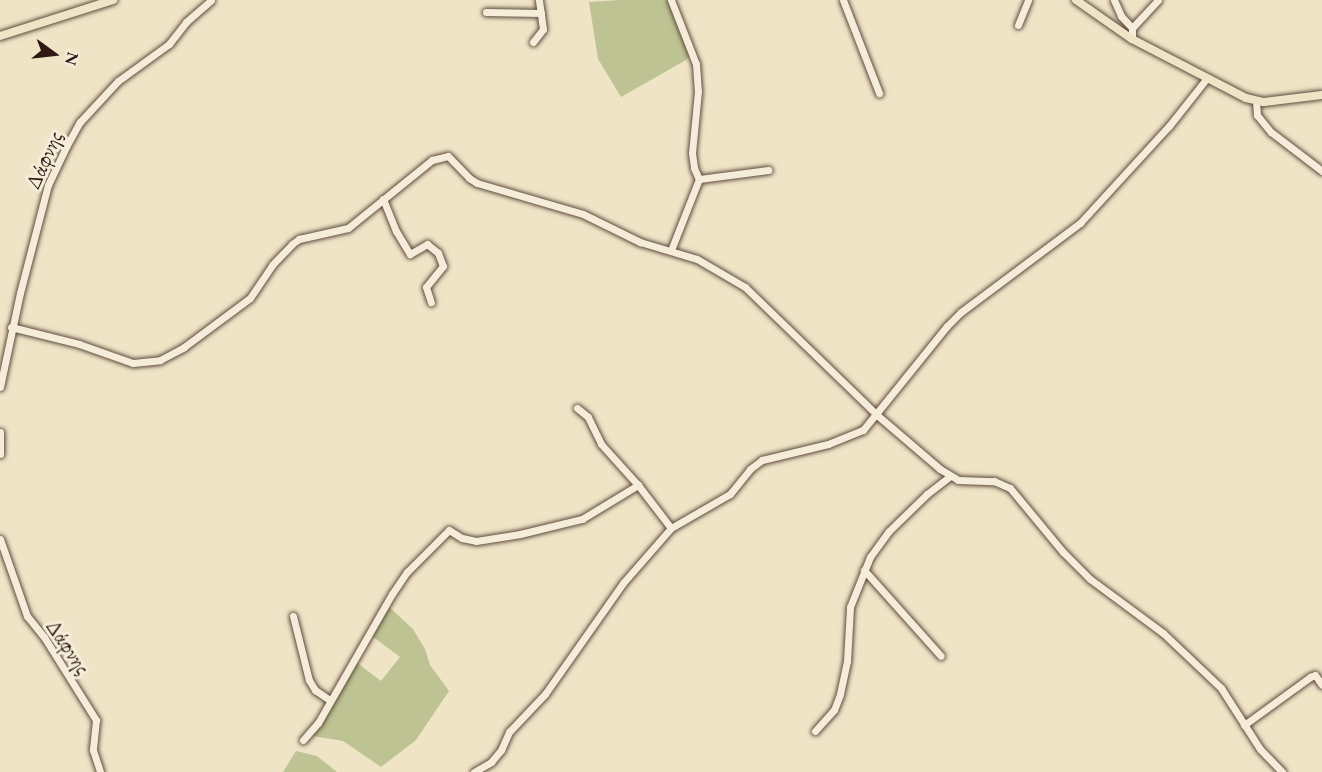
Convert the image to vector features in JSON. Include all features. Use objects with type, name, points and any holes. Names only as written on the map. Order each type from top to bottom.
[{"type":"main road","points":[[0,36],[113,0]]},
{"type":"main road","points":[[1076,0],[1132,39],[1256,101],[1322,95]]},
{"type":"street","name":"Δάφνης","points":[[0,387],[12,327],[48,185],[80,122],[118,81],[169,44],[186,22],[211,0]]},
{"type":"street","points":[[533,42],[543,29],[539,0]]},
{"type":"street","points":[[670,0],[696,64],[698,91],[692,153],[694,168],[699,179],[671,250]]},
{"type":"street","points":[[843,0],[879,93]]},
{"type":"street","points":[[1018,25],[1028,0]]},
{"type":"street","points":[[1114,0],[1121,16],[1132,28],[1132,39]]},
{"type":"street","points":[[1132,28],[1158,0]]},
{"type":"street","points":[[486,12],[541,13]]},
{"type":"street","points":[[474,772],[491,762],[501,750],[509,732],[545,694],[624,583],[671,528],[730,494],[750,469],[762,460],[837,441],[863,430],[878,415],[954,319],[1080,223],[1169,126],[1207,78]]},
{"type":"street","points":[[1256,101],[1256,114],[1271,132],[1322,171]]},
{"type":"street","points":[[12,327],[79,344],[133,363],[160,360],[198,337],[250,298],[272,265],[299,239],[348,228],[432,160],[448,156],[468,178],[477,183],[583,214],[640,242],[671,250],[719,270],[745,287],[878,415],[950,476],[966,481],[994,481],[1010,488],[1063,552],[1090,579],[1163,633],[1221,688],[1260,749],[1282,772]]},
{"type":"street","points":[[699,179],[768,170]]},
{"type":"street","points":[[383,199],[396,231],[410,254],[427,244],[438,253],[442,266],[426,287],[431,302]]},
{"type":"street","points":[[577,408],[588,417],[601,444],[638,485],[671,528]]},
{"type":"street","points":[[0,432],[0,454]]},
{"type":"street","points":[[814,731],[834,710],[840,694],[847,661],[850,607],[864,570],[879,542],[927,494],[950,476]]},
{"type":"street","points":[[303,740],[318,723],[407,572],[449,530],[462,538],[476,541],[520,534],[582,519],[638,485]]},
{"type":"street","name":"Δάφνης","points":[[0,539],[27,616],[44,637],[96,720],[93,750],[100,772]]},
{"type":"street","points":[[864,570],[941,656]]},
{"type":"street","points":[[293,616],[309,680],[315,690],[330,700]]},
{"type":"street","points":[[1244,725],[1310,677],[1315,675],[1322,685]]},
{"type":"green space","points":[[668,0],[690,55],[686,60],[621,97],[598,59],[589,2]]},
{"type":"green space","points":[[388,606],[413,629],[425,649],[430,665],[449,691],[416,740],[381,767],[343,741],[313,736],[356,662],[381,681],[400,657],[372,636]]},
{"type":"green space","points":[[296,751],[317,756],[337,772],[283,772]]}]
